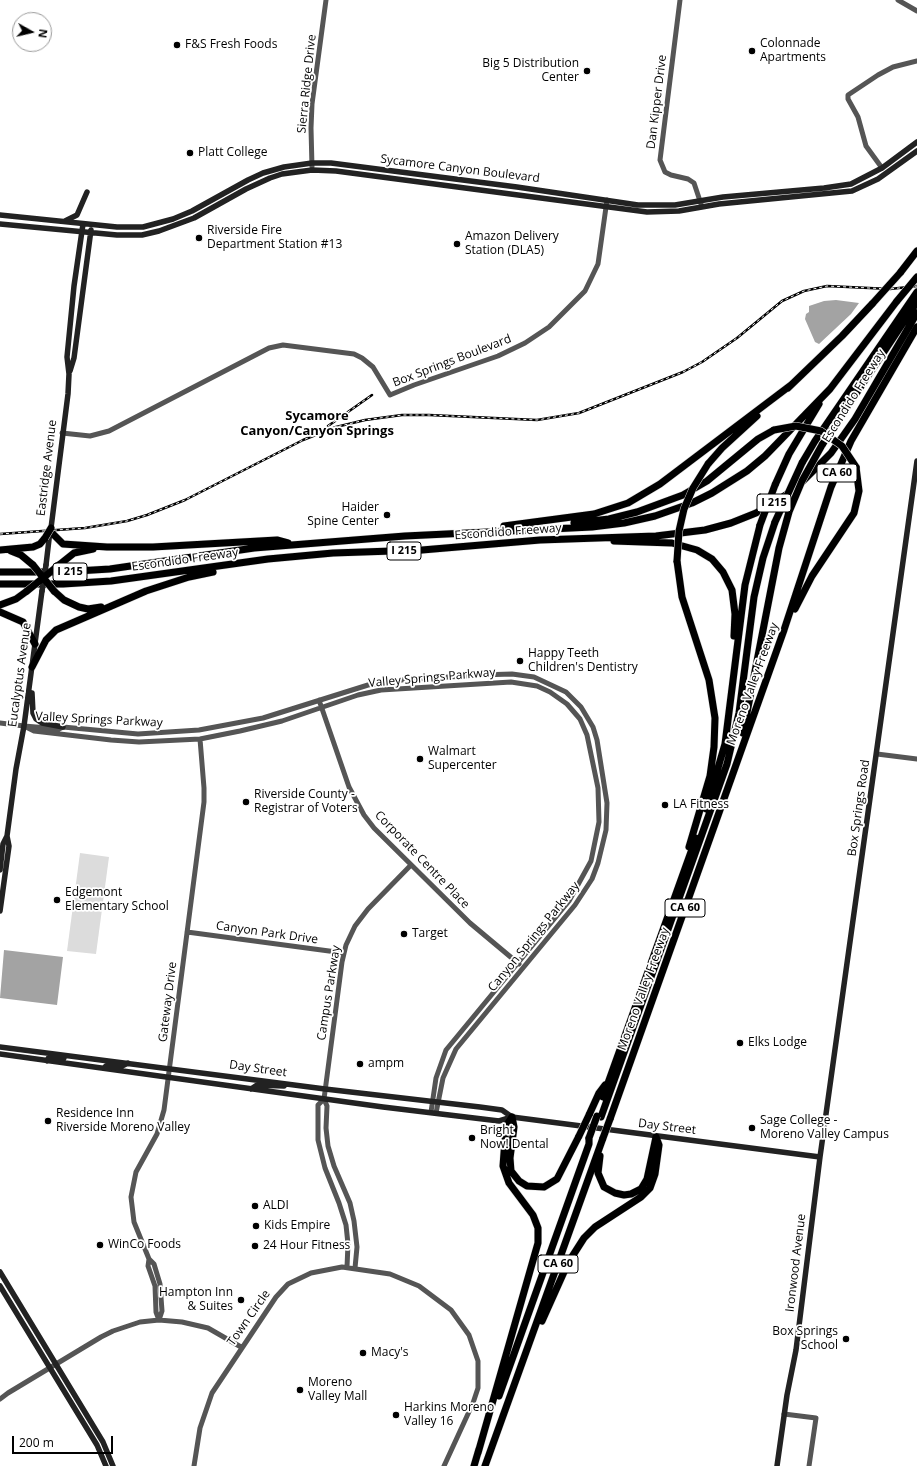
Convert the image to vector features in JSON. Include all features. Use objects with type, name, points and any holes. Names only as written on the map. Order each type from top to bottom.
[{"type":"highway","points":[[687,860],[691,839],[710,776],[714,747],[715,718],[709,680],[682,597],[677,561],[679,531],[684,509],[693,488],[708,464],[725,444],[792,385],[873,303],[916,253]]},
{"type":"highway","name":"Escondido Freeway","points":[[0,572],[60,572],[110,569],[254,548],[294,544],[524,529],[592,527],[624,523],[655,516],[692,503],[728,483],[765,456],[830,389],[917,277]]},
{"type":"highway","points":[[736,764],[751,698],[779,548],[789,512],[802,481],[822,445],[915,300],[917,292]]},
{"type":"highway","points":[[599,1117],[727,764],[739,713],[754,597],[763,558],[775,522],[802,463],[824,428],[915,300]]},
{"type":"highway","name":"Escondido Freeway","points":[[0,584],[63,584],[111,581],[268,559],[333,553],[422,550],[540,540],[656,536],[704,530],[756,513],[796,488],[817,469],[844,437],[917,313]]},
{"type":"highway","name":"Moreno Valley Freeway","points":[[485,1466],[784,630],[828,494],[842,460],[871,406],[917,327]]},
{"type":"highway","points":[[405,536],[594,514],[628,503],[660,484],[792,385]]},
{"type":"highway","name":"Moreno Valley Freeway","points":[[474,1466],[599,1117],[609,1080],[707,807],[721,762],[728,726],[745,586],[760,525],[775,485],[804,427],[830,389]]},
{"type":"highway","points":[[524,529],[609,519],[658,506],[683,495],[707,481],[758,439],[774,430],[796,426],[821,431],[842,446],[856,467],[859,491],[854,513],[812,576],[784,630]]},
{"type":"highway","points":[[0,550],[33,548],[40,544],[51,532],[63,544],[107,547],[153,547],[277,540],[294,544]]},
{"type":"highway","points":[[540,540],[672,543],[685,545],[705,554],[723,572],[732,590],[735,604],[735,662]]},
{"type":"highway","points":[[0,605],[16,600],[74,553],[107,547]]},
{"type":"highway","points":[[10,550],[21,555],[32,565],[54,591],[64,600],[84,608],[96,608],[116,603]]},
{"type":"highway","points":[[32,666],[46,640],[52,633],[116,603],[188,577],[268,559]]},
{"type":"highway","points":[[0,612],[23,622],[35,644]]},
{"type":"highway","points":[[512,1117],[514,1127],[510,1158],[511,1171],[519,1182],[527,1186],[544,1186],[557,1179],[599,1093],[609,1080]]},
{"type":"highway","points":[[478,1453],[538,1243],[538,1228],[533,1215],[509,1183],[503,1166],[506,1126],[512,1117]]},
{"type":"highway","points":[[602,1140],[598,1167],[600,1179],[608,1190],[624,1195],[636,1192],[647,1179],[656,1137]]},
{"type":"highway","points":[[514,1387],[534,1338],[578,1246],[595,1228],[632,1204],[650,1188],[655,1174],[659,1145],[656,1137]]},
{"type":"main road","name":"Sycamore Canyon Boulevard","points":[[701,205],[723,197],[838,186],[857,181],[882,168],[917,142]]},
{"type":"main road","name":"Sycamore Canyon Boulevard","points":[[0,224],[91,233],[142,235],[175,226],[205,212],[259,182],[282,174],[312,170],[336,171],[607,204],[659,206],[719,204],[852,190],[878,179],[917,151]]},
{"type":"main road","name":"Sycamore Canyon Boulevard","points":[[0,215],[131,228],[153,225],[173,219],[263,173],[284,167],[312,163],[355,166],[518,187],[607,204]]},
{"type":"main road","points":[[62,222],[77,215],[87,192]]},
{"type":"main road","points":[[205,212],[206,208],[215,198]]},
{"type":"main road","name":"Eastridge Avenue","points":[[69,374],[67,357],[83,224]]},
{"type":"main road","name":"Eastridge Avenue","points":[[46,564],[69,374],[74,358],[92,225]]},
{"type":"main road","name":"Box Springs Road","points":[[820,1157],[917,461]]},
{"type":"main road","name":"Eucalyptus Avenue","points":[[0,870],[3,844],[7,836],[19,750],[24,726],[46,564]]},
{"type":"main road","points":[[31,676],[32,713],[34,718],[40,722],[63,728]]},
{"type":"main road","name":"Eucalyptus Avenue","points":[[0,911],[9,846],[7,836]]},
{"type":"main road","name":"Day Street","points":[[0,1047],[292,1085],[502,1110],[512,1117]]},
{"type":"main road","points":[[20,1057],[28,1054],[39,1056],[42,1052]]},
{"type":"main road","name":"Day Street","points":[[0,1054],[434,1113],[499,1121],[512,1117],[656,1137],[820,1157]]},
{"type":"main road","points":[[47,1061],[49,1057],[63,1058],[74,1056]]},
{"type":"main road","points":[[104,1068],[106,1066],[122,1066],[128,1063]]},
{"type":"main road","points":[[251,1089],[254,1085],[276,1087],[292,1085]]},
{"type":"main road","name":"Ironwood Avenue","points":[[777,1466],[784,1414],[796,1350],[820,1157]]},
{"type":"main road","points":[[0,1272],[103,1442],[113,1466]]},
{"type":"main road","points":[[0,1279],[9,1292],[14,1296]]},
{"type":"main road","points":[[0,1286],[97,1445],[106,1466]]},
{"type":"main road","points":[[7,1297],[12,1298],[20,1311],[23,1310]]},
{"type":"street","name":"Sierra Ridge Drive","points":[[312,170],[312,104],[326,0]]},
{"type":"street","name":"Dan Kipper Drive","points":[[680,0],[660,160],[662,168],[668,174],[688,179],[694,183],[701,205]]},
{"type":"street","points":[[898,0],[917,12]]},
{"type":"street","points":[[882,168],[866,146],[858,117],[848,99],[848,95],[893,67],[917,61]]},
{"type":"street","name":"Box Springs Boulevard","points":[[62,433],[90,436],[108,431],[269,348],[283,345],[354,354],[362,358],[373,367],[390,395],[414,385],[498,356],[525,343],[549,327],[584,291],[599,260],[607,204]]},
{"type":"street","name":"Valley Springs Parkway","points":[[24,726],[138,734],[207,730],[263,718],[379,683],[512,674],[534,677],[558,688],[581,707],[586,714]]},
{"type":"street","name":"Valley Springs Parkway","points":[[24,726],[34,731],[111,740],[139,742],[200,739],[240,732],[322,708],[358,695],[381,690],[511,682],[531,684],[550,692],[567,704],[580,719]]},
{"type":"street","name":"Corporate Centre Place","points":[[319,700],[349,787],[357,803],[374,828],[410,866],[470,923],[523,968]]},
{"type":"street","name":"Canyon Springs Parkway","points":[[435,1102],[445,1071],[456,1049],[582,896],[592,879],[603,847],[607,819],[605,787],[597,740],[586,714]]},
{"type":"street","name":"Canyon Springs Parkway","points":[[434,1113],[436,1078],[446,1050],[573,896],[587,870],[597,837],[600,811],[598,788],[591,750],[580,719]]},
{"type":"street","points":[[0,723],[24,726]]},
{"type":"street","name":"Gateway Drive","points":[[160,1320],[162,1312],[160,1284],[154,1264],[149,1259],[134,1222],[131,1197],[136,1172],[161,1122],[168,1077],[204,802],[200,739]]},
{"type":"street","points":[[877,754],[917,759]]},
{"type":"street","name":"Campus Parkway","points":[[356,1268],[357,1247],[355,1224],[350,1203],[329,1149],[326,1131],[327,1106],[324,1099],[325,1089],[344,953],[350,935],[362,916],[410,866]]},
{"type":"street","name":"Canyon Park Drive","points":[[187,932],[344,953]]},
{"type":"street","name":"Campus Parkway","points":[[324,1099],[318,1105],[318,1140],[325,1168],[346,1225],[348,1244],[347,1267]]},
{"type":"street","name":"Town Circle","points":[[194,1466],[200,1428],[212,1394],[241,1347],[276,1297],[288,1284],[316,1271],[347,1267],[390,1274],[419,1286],[454,1314],[464,1325],[472,1340],[479,1368],[477,1391],[444,1466]]},
{"type":"street","points":[[0,1399],[56,1363],[113,1330],[140,1322],[160,1320],[182,1322],[208,1328],[241,1347]]},
{"type":"street","points":[[784,1414],[816,1418],[809,1466]]},
{"type":"shaded area","points":[[836,300],[859,303],[851,314],[819,344],[815,342],[805,319],[806,314],[809,312],[809,306],[824,301]]},
{"type":"shaded area","points":[[80,853],[109,857],[96,954],[67,951]]},
{"type":"shaded area","points":[[4,950],[63,957],[57,1005],[0,998]]},
{"type":"railway","points":[[0,534],[85,528],[127,521],[147,515],[185,500],[303,440],[336,427],[365,420],[402,415],[537,420],[579,413],[683,372],[702,362],[737,338],[782,301],[804,291],[827,286],[890,289],[917,286]]},
{"type":"railway","points":[[328,426],[372,395]]},
{"type":"place","name":"F&S Fresh Foods","points":[[177,45]]},
{"type":"place","name":"Colonnade Apartments","points":[[752,51]]},
{"type":"place","name":"Big 5 Distribution Center","points":[[587,71]]},
{"type":"place","name":"Platt College","points":[[190,153]]},
{"type":"place","name":"Riverside Fire Department Station #13","points":[[199,238]]},
{"type":"place","name":"Amazon Delivery Station (DLA5)","points":[[457,244]]},
{"type":"place","name":"Haider Spine Center","points":[[387,515]]},
{"type":"place","name":"Happy Teeth Children's Dentistry","points":[[520,661]]},
{"type":"place","name":"Walmart Supercenter","points":[[420,759]]},
{"type":"place","name":"Riverside County - Registrar of Voters","points":[[246,802]]},
{"type":"place","name":"LA Fitness","points":[[665,805]]},
{"type":"place","name":"Edgemont Elementary School","points":[[57,900]]},
{"type":"place","name":"Target","points":[[404,934]]},
{"type":"place","name":"Elks Lodge","points":[[740,1043]]},
{"type":"place","name":"ampm","points":[[360,1064]]},
{"type":"place","name":"Residence Inn Riverside Moreno Valley","points":[[48,1121]]},
{"type":"place","name":"Sage College - Moreno Valley Campus","points":[[752,1128]]},
{"type":"place","name":"Bright Now! Dental","points":[[472,1138]]},
{"type":"place","name":"ALDI","points":[[255,1206]]},
{"type":"place","name":"Kids Empire","points":[[256,1226]]},
{"type":"place","name":"WinCo Foods","points":[[100,1245]]},
{"type":"place","name":"24 Hour Fitness","points":[[255,1246]]},
{"type":"place","name":"Hampton Inn & Suites","points":[[241,1300]]},
{"type":"place","name":"Box Springs School","points":[[846,1339]]},
{"type":"place","name":"Macy's","points":[[363,1353]]},
{"type":"place","name":"Moreno Valley Mall","points":[[300,1390]]},
{"type":"place","name":"Harkins Moreno Valley 16","points":[[396,1415]]},
{"type":"district","name":"Sycamore Canyon/Canyon Springs","points":[[317,424]]}]
